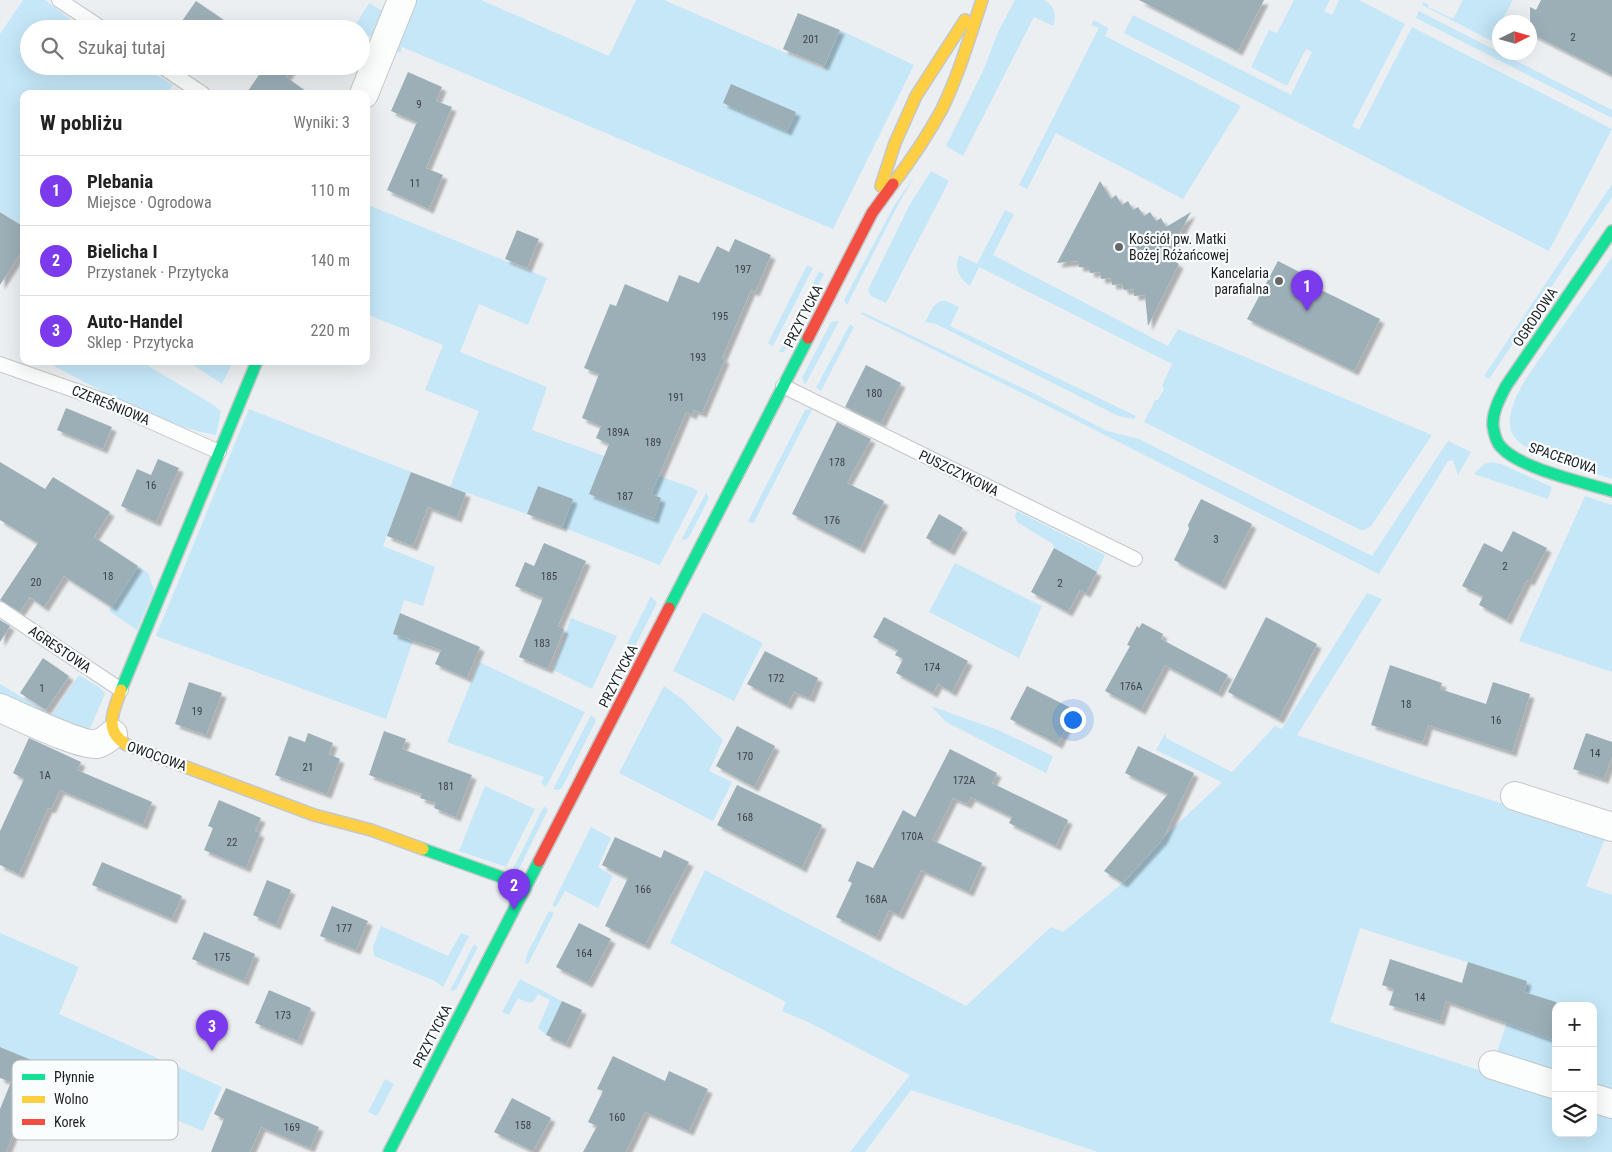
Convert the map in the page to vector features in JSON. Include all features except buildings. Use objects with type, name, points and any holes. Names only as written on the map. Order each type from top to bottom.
[{"type":"main road","name":"PRZYTYCKA","points":[[872,213],[895,143],[916,96],[980,0]]},
{"type":"main road","name":"PRZYTYCKA","points":[[389,1152],[872,213],[915,152],[941,108],[961,62],[980,0]]},
{"type":"main road","name":"OGRODOWA","points":[[1493,425],[1495,410],[1506,386],[1612,231]]},
{"type":"main road","name":"OWOCOWA","points":[[255,365],[121,690],[112,716],[113,734],[117,740],[127,747],[154,755],[314,815],[371,830],[504,878],[525,889]]},
{"type":"main road","name":"SPACEROWA","points":[[1493,425],[1496,440],[1503,450],[1514,457],[1531,465],[1612,491]]},
{"type":"street","points":[[366,90],[402,0]]},
{"type":"street","points":[[0,708],[81,742],[95,744],[103,742],[113,734]]},
{"type":"street","points":[[1515,796],[1612,827]]},
{"type":"street","points":[[1492,1065],[1552,1084]]},
{"type":"street","points":[[1597,1099],[1612,1104]]},
{"type":"lane","points":[[59,0],[89,20]]},
{"type":"lane","points":[[174,75],[197,90]]},
{"type":"lane","name":"CZEREŚNIOWA","points":[[0,364],[105,401],[220,452]]},
{"type":"lane","name":"PUSZCZYKOWA","points":[[783,386],[1135,559]]},
{"type":"lane","name":"AGRESTOWA","points":[[0,609],[121,690]]},
{"type":"shaded area","points":[[23,0],[45,0],[71,20],[20,20],[20,75],[157,75],[173,85],[169,90],[20,90],[20,224],[0,211],[0,34]]},
{"type":"shaded area","points":[[410,0],[481,0],[609,56],[636,0],[664,0],[823,69],[840,30],[914,65],[833,229],[402,47],[400,53],[390,47]]},
{"type":"shaded area","points":[[1015,0],[1044,0],[1048,2],[1054,11],[1053,26],[1034,17],[963,156],[946,146],[983,71],[998,32]]},
{"type":"shaded area","points":[[1294,0],[1330,0],[1324,11],[1332,15],[1339,0],[1359,0],[1405,24],[1352,126],[1359,130],[1412,27],[1612,129],[1549,251],[1124,33],[1133,15],[1291,95],[1312,52],[1306,49],[1287,86],[1251,67],[1269,30],[1277,33]]},
{"type":"shaded area","points":[[1463,0],[1513,0],[1505,15],[1492,15],[1492,41],[1422,5],[1423,2],[1429,5],[1428,7],[1453,19]]},
{"type":"shaded area","points":[[369,3],[384,12],[373,37],[370,36],[370,20],[359,20]]},
{"type":"shaded area","points":[[1419,11],[1492,48],[1492,57],[1416,18]]},
{"type":"shaded area","points":[[1094,20],[1108,28],[1105,36],[1241,106],[1183,199],[1056,133],[1027,189],[1019,185],[1099,28],[1091,25]]},
{"type":"shaded area","points":[[1498,60],[1515,60],[1612,110],[1612,118]]},
{"type":"shaded area","points":[[931,171],[949,181],[886,303],[871,296],[868,290],[909,206]]},
{"type":"shaded area","points":[[916,174],[900,201],[847,305],[844,300],[895,204]]},
{"type":"shaded area","points":[[1612,184],[1612,197],[1489,379],[1484,376]]},
{"type":"shaded area","points":[[370,206],[547,278],[528,325],[479,304],[460,352],[547,387],[532,430],[698,491],[660,565],[562,527],[572,499],[538,486],[527,514],[450,487],[479,411],[425,390],[443,345],[370,316]]},
{"type":"shaded area","points":[[1005,210],[1014,214],[993,255],[1168,346],[1178,329],[1432,435],[1371,526],[1361,530],[1144,422],[1155,400],[1158,400],[1164,389],[1162,386],[1172,364],[979,267],[970,286],[966,283],[957,269],[959,255],[977,264]]},
{"type":"shaded area","points":[[1612,257],[1612,479],[1558,462],[1530,449],[1519,442],[1513,435],[1510,420],[1515,399],[1525,380]]},
{"type":"shaded area","points":[[807,265],[813,268],[773,346],[768,343]]},
{"type":"shaded area","points":[[819,271],[824,274],[784,352],[779,352]]},
{"type":"shaded area","points":[[940,301],[946,301],[959,307],[950,326],[1136,416],[1134,419],[1118,416],[936,324],[925,322],[933,307]]},
{"type":"shaded area","points":[[862,312],[1033,393],[1107,431],[1139,439],[1372,556],[1448,441],[1471,452],[1458,475],[1453,460],[1448,461],[1379,574],[1022,393],[861,314]]},
{"type":"shaded area","points":[[839,321],[805,385],[802,378],[831,322]]},
{"type":"shaded area","points":[[850,324],[854,327],[821,391],[816,388]]},
{"type":"shaded area","points":[[147,365],[221,411],[216,435],[173,424],[153,416],[112,397],[54,366]]},
{"type":"shaded area","points":[[193,365],[232,365],[222,384]]},
{"type":"shaded area","points":[[813,408],[753,524],[748,521],[805,410]]},
{"type":"shaded area","points":[[249,409],[411,472],[383,546],[435,567],[423,606],[404,600],[394,634],[413,641],[386,719],[156,636]]},
{"type":"shaded area","points":[[1491,462],[1501,464],[1552,487],[1548,499],[1474,474],[1484,464]]},
{"type":"shaded area","points":[[706,493],[709,498],[689,537],[681,540]]},
{"type":"shaded area","points":[[1585,496],[1612,505],[1612,672],[1519,641]]},
{"type":"shaded area","points":[[1017,511],[1105,555],[1097,572],[1054,548],[1053,544],[1017,522],[1015,515]]},
{"type":"shaded area","points":[[955,563],[1042,606],[1019,658],[929,612]]},
{"type":"shaded area","points":[[138,566],[148,573],[154,590],[137,630],[109,611]]},
{"type":"shaded area","points":[[1367,593],[1382,599],[1297,735],[1421,778],[1606,836],[1586,886],[1612,895],[1612,1097],[1597,1092],[1597,1002],[1552,1002],[1552,1077],[1495,1058],[1507,1022],[1527,981],[1360,928],[1330,1022],[1552,1094],[1552,1137],[1597,1137],[1597,1108],[1612,1114],[1612,1152],[1098,1152],[911,1090],[865,1152],[850,1152],[910,1075],[808,1022],[782,1011],[786,1002],[670,943],[705,870],[966,1006],[1051,927],[1063,932],[1123,883],[1167,834],[1222,782],[1156,750],[1165,733],[1166,738],[1232,772],[1275,726],[1282,729]]},
{"type":"shaded area","points":[[651,596],[657,603],[608,699],[599,700]]},
{"type":"shaded area","points":[[703,612],[763,643],[734,701],[673,671]]},
{"type":"shaded area","points":[[571,618],[617,636],[592,689],[553,670]]},
{"type":"shaded area","points":[[479,662],[585,712],[546,787],[541,783],[544,777],[447,742]]},
{"type":"shaded area","points":[[79,675],[100,688],[105,694],[88,733],[0,699],[0,684],[52,715]]},
{"type":"shaded area","points":[[664,686],[682,699],[723,740],[709,771],[732,782],[713,821],[619,773]]},
{"type":"shaded area","points":[[931,706],[998,730],[1053,756],[1046,773],[946,722]]},
{"type":"shaded area","points":[[591,715],[596,721],[562,788],[559,790],[553,789]]},
{"type":"shaded area","points":[[485,786],[535,809],[506,867],[459,851]]},
{"type":"shaded area","points":[[544,806],[548,810],[520,867],[516,871],[512,871]]},
{"type":"shaded area","points":[[591,827],[611,838],[598,867],[613,876],[598,908],[565,891],[556,907],[552,905]]},
{"type":"shaded area","points":[[549,911],[554,913],[528,964],[525,963],[527,954]]},
{"type":"shaded area","points":[[381,926],[448,956],[461,933],[469,936],[443,987],[435,981],[374,956],[373,947]]},
{"type":"shaded area","points":[[0,933],[79,967],[59,1014],[162,1060],[31,1060],[0,1047]]},
{"type":"shaded area","points":[[474,944],[478,947],[456,990],[450,991]]},
{"type":"shaded area","points":[[520,979],[562,1001],[546,1035],[538,1028],[550,1000],[538,994],[533,1002],[518,998],[509,1015],[502,1012]]},
{"type":"shaded area","points":[[178,1067],[222,1087],[203,1131],[178,1121]]},
{"type":"shaded area","points":[[385,1079],[394,1084],[377,1116],[368,1112]]},
{"type":"traffic: fast","points":[[1612,231],[1506,386],[1495,410],[1493,421],[1495,437],[1499,445],[1510,455],[1553,474],[1612,491]]},
{"type":"traffic: fast","points":[[669,608],[808,338]]},
{"type":"traffic: fast","points":[[121,690],[255,365]]},
{"type":"traffic: fast","points":[[423,849],[504,878],[525,889]]},
{"type":"traffic: fast","points":[[389,1152],[539,861]]},
{"type":"traffic: slow","points":[[893,184],[919,147],[942,109],[959,69],[982,0]]},
{"type":"traffic: slow","points":[[881,186],[895,143],[916,96],[965,20]]},
{"type":"traffic: slow","points":[[121,690],[113,713],[112,727],[115,734],[127,745],[314,815],[371,830],[423,849]]},
{"type":"traffic: jam","points":[[808,338],[872,213],[893,184]]},
{"type":"traffic: jam","points":[[539,861],[669,608]]},
{"type":"place","name":"Kościół pw. Matki Bożej Różańcowej","points":[[1119,247]]},
{"type":"place","name":"Kancelaria parafialna","points":[[1279,281]]},
{"type":"place","name":"Plebania","points":[[1307,311]]},
{"type":"place","name":"Bielicha I","points":[[514,910]]},
{"type":"place","name":"Auto-Handel","points":[[212,1051]]}]
